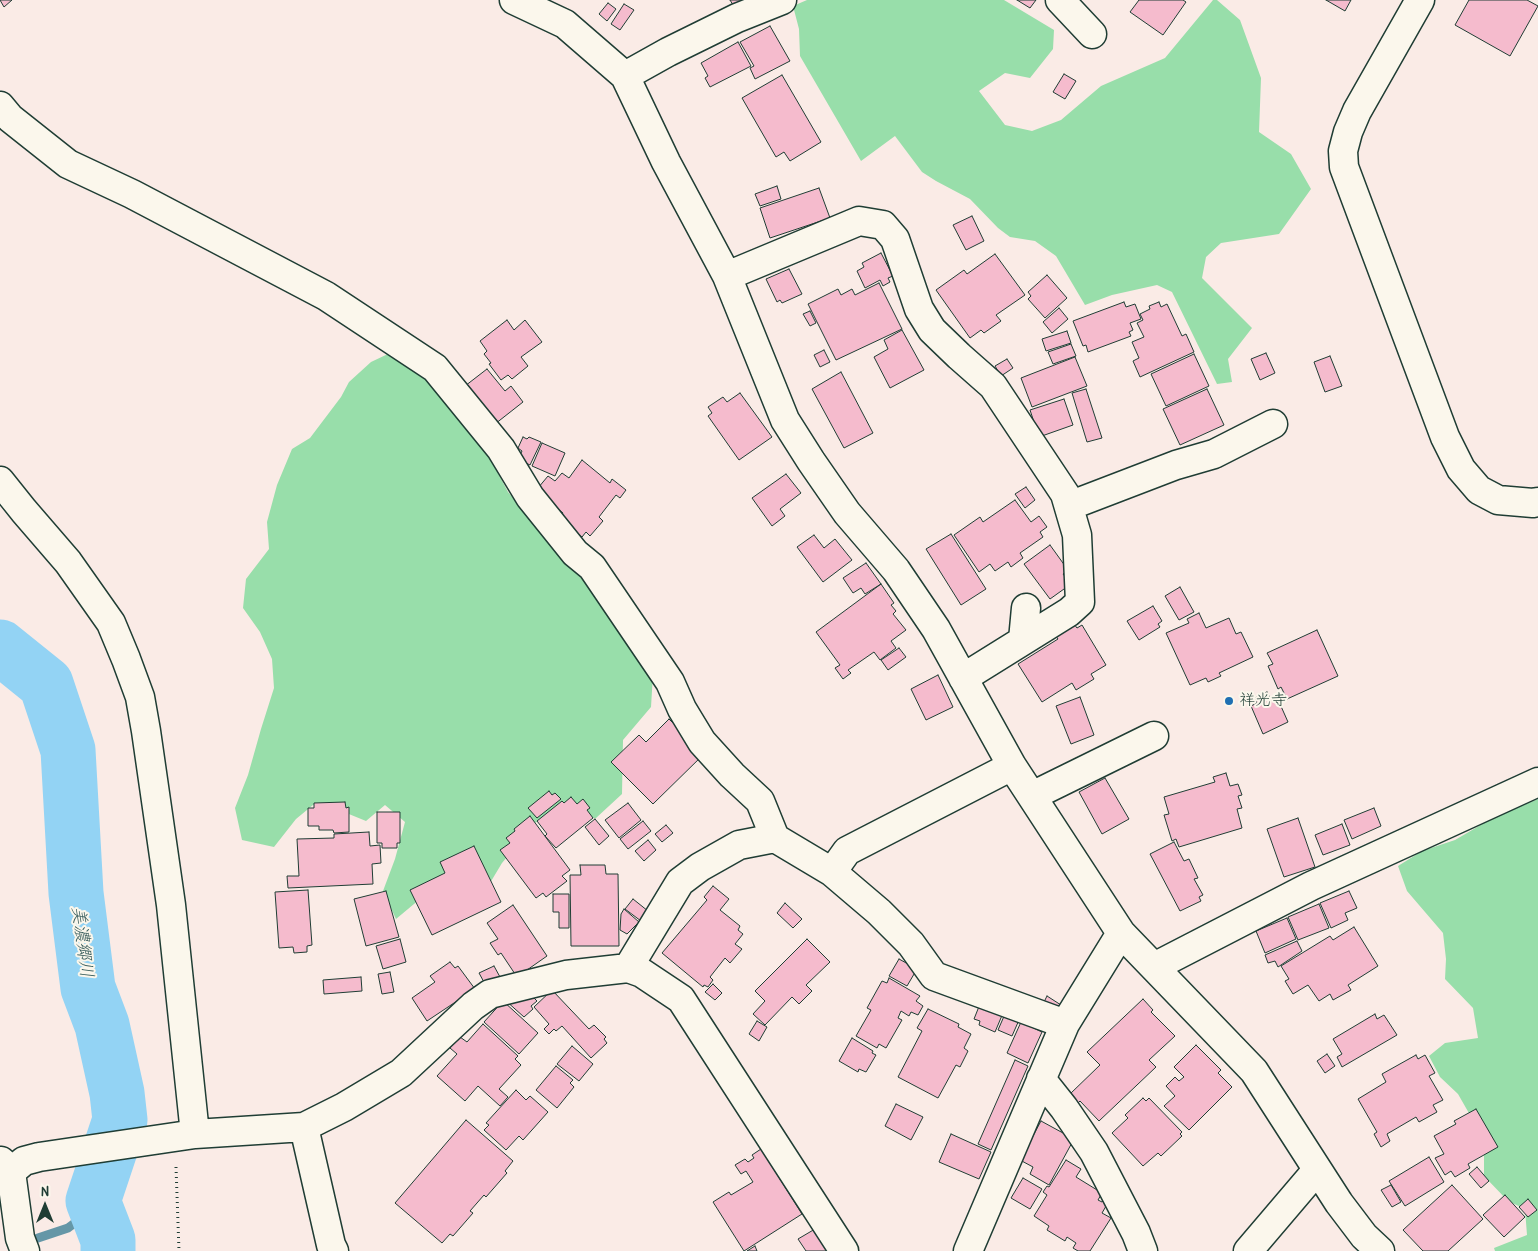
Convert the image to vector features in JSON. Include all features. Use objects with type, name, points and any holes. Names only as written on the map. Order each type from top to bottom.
[{"type":"street","points":[[514,0],[565,24],[625,76],[666,162],[727,276],[785,420],[811,461],[847,512],[896,570],[936,629],[1012,766],[1121,933],[1254,1071],[1339,1203],[1364,1236],[1380,1251]]},
{"type":"street","points":[[625,76],[668,52],[737,18],[782,0]]},
{"type":"street","points":[[1060,0],[1092,34]]},
{"type":"street","points":[[1420,0],[1357,111],[1343,150],[1344,167],[1445,437],[1461,469],[1479,490],[1498,500],[1533,504],[1538,502]]},
{"type":"street","points":[[0,106],[10,118],[68,164],[132,194],[326,296],[436,368],[501,449],[530,497],[575,553],[592,567],[670,682],[682,709],[702,742],[732,776],[760,801],[774,838],[832,872],[879,912],[905,938],[934,976],[1064,1024]]},
{"type":"street","points":[[727,276],[859,221],[883,225],[895,239],[919,309],[932,330],[993,386],[1065,494],[1077,535],[1080,602],[1069,612],[963,678]]},
{"type":"street","points":[[1069,506],[1176,464],[1214,454],[1273,424]]},
{"type":"street","points":[[0,481],[68,562],[111,623],[140,697],[171,905],[177,1137]]},
{"type":"street","points":[[1022,640],[1026,608]]},
{"type":"street","points":[[1032,796],[1154,736]]},
{"type":"street","points":[[832,872],[847,851],[1012,766]]},
{"type":"street","points":[[1154,967],[1311,886],[1538,782]]},
{"type":"street","points":[[628,968],[680,882],[700,867],[739,845],[774,838]]},
{"type":"street","points":[[968,1251],[1064,1024],[1121,933]]},
{"type":"street","points":[[25,1251],[20,1238],[4,1171],[24,1161],[39,1157],[177,1137],[304,1127],[344,1107],[400,1073],[472,1006],[490,994],[566,975],[628,968],[642,973],[680,1000],[844,1251]]},
{"type":"street","points":[[1041,1079],[1064,1108],[1094,1152],[1136,1232],[1143,1251]]},
{"type":"street","points":[[304,1127],[334,1251]]},
{"type":"street","points":[[1248,1251],[1317,1170]]},
{"type":"path","points":[[177,1137],[176,1184],[179,1251]]},
{"type":"green space","points":[[807,0],[1004,0],[1054,30],[1053,49],[1030,78],[1005,73],[979,91],[1005,125],[1032,131],[1061,120],[1101,86],[1165,58],[1213,0],[1217,0],[1240,20],[1261,78],[1259,132],[1291,154],[1311,189],[1279,234],[1221,243],[1206,257],[1202,278],[1252,328],[1228,359],[1232,382],[1217,384],[1172,292],[1157,285],[1112,295],[1085,305],[1056,256],[1035,241],[1010,237],[998,228],[970,199],[922,172],[895,136],[861,161],[800,56],[799,29],[793,6]]},
{"type":"green space","points":[[390,353],[433,382],[482,443],[508,492],[593,592],[653,674],[651,707],[623,740],[622,794],[596,818],[536,822],[502,863],[487,888],[432,889],[396,919],[383,891],[395,859],[405,822],[385,805],[366,821],[339,810],[313,805],[296,819],[274,847],[242,840],[235,808],[248,775],[274,688],[272,659],[260,632],[243,608],[246,579],[269,549],[267,522],[277,485],[292,449],[310,438],[341,397],[349,382],[371,362]]},
{"type":"green space","points":[[1538,799],[1538,1251],[1495,1251],[1494,1248],[1527,1235],[1525,1209],[1508,1201],[1484,1176],[1484,1154],[1478,1129],[1458,1094],[1440,1077],[1429,1056],[1445,1043],[1478,1038],[1473,1008],[1445,979],[1446,959],[1443,933],[1407,891],[1398,866],[1422,851],[1455,840],[1491,819]]},
{"type":"building","points":[[0,0],[12,0],[4,7]]},
{"type":"building","points":[[730,0],[749,0],[735,8]]},
{"type":"building","points":[[1017,0],[1036,0],[1030,8]]},
{"type":"building","points":[[1139,0],[1183,0],[1186,2],[1163,35],[1130,12]]},
{"type":"building","points":[[1326,0],[1351,0],[1345,11]]},
{"type":"building","points":[[1469,0],[1527,0],[1538,6],[1510,56],[1455,25]]},
{"type":"building","points":[[608,3],[616,9],[607,21],[599,14]]},
{"type":"building","points":[[624,4],[634,10],[620,30],[611,24]]},
{"type":"building","points":[[770,26],[790,61],[755,79],[750,68],[754,66],[740,42]]},
{"type":"building","points":[[738,42],[751,66],[710,87],[705,78],[708,76],[701,63]]},
{"type":"building","points":[[1064,74],[1076,81],[1065,99],[1053,92]]},
{"type":"building","points":[[782,75],[821,142],[790,161],[784,152],[776,157],[742,98]]},
{"type":"building","points":[[777,186],[781,199],[760,206],[755,194]]},
{"type":"building","points":[[819,188],[830,218],[770,238],[760,208]]},
{"type":"building","points":[[972,216],[984,241],[966,250],[953,225]]},
{"type":"building","points":[[881,253],[893,276],[888,278],[890,282],[883,286],[880,280],[865,288],[857,271],[864,267],[862,263]]},
{"type":"building","points":[[995,254],[1025,295],[996,315],[1001,321],[984,333],[981,330],[970,338],[936,290],[964,270],[967,274]]},
{"type":"building","points":[[789,269],[802,294],[782,303],[780,300],[777,302],[766,279]]},
{"type":"building","points":[[1047,275],[1067,298],[1045,318],[1028,299],[1031,296],[1028,292]]},
{"type":"building","points":[[879,283],[902,329],[836,360],[808,304],[838,289],[841,295],[852,289],[855,295]]},
{"type":"building","points":[[1124,302],[1126,307],[1135,304],[1141,319],[1130,323],[1133,330],[1129,332],[1131,336],[1088,352],[1086,345],[1083,346],[1073,321]]},
{"type":"building","points":[[1159,302],[1161,307],[1167,304],[1182,336],[1186,334],[1194,352],[1140,377],[1133,361],[1139,358],[1132,342],[1144,337],[1137,323],[1143,320],[1140,314],[1150,309],[1149,306]]},
{"type":"building","points":[[1059,308],[1068,319],[1052,333],[1043,322]]},
{"type":"building","points":[[810,311],[816,323],[810,326],[803,314]]},
{"type":"building","points":[[507,320],[514,330],[525,320],[542,342],[521,357],[528,366],[512,379],[508,375],[501,380],[489,364],[491,363],[484,354],[487,351],[480,341]]},
{"type":"building","points":[[902,330],[924,370],[890,388],[874,357],[888,349],[884,340]]},
{"type":"building","points":[[1067,331],[1071,343],[1046,351],[1042,339]]},
{"type":"building","points":[[1071,344],[1076,356],[1053,364],[1048,352]]},
{"type":"building","points":[[824,350],[830,362],[820,367],[814,355]]},
{"type":"building","points":[[1266,353],[1275,373],[1260,380],[1251,359]]},
{"type":"building","points":[[1194,354],[1209,386],[1166,406],[1151,374]]},
{"type":"building","points":[[1330,356],[1342,386],[1325,392],[1314,362]]},
{"type":"building","points":[[1075,357],[1087,386],[1032,407],[1021,378]]},
{"type":"building","points":[[1007,359],[1013,368],[1001,376],[995,366]]},
{"type":"building","points":[[487,369],[505,391],[511,386],[523,402],[495,424],[465,386]]},
{"type":"building","points":[[841,372],[873,433],[844,448],[812,389]]},
{"type":"building","points":[[1086,389],[1102,438],[1087,442],[1072,393]]},
{"type":"building","points":[[1207,389],[1224,425],[1180,445],[1163,409]]},
{"type":"building","points":[[740,393],[772,437],[739,460],[708,416],[712,413],[708,407],[723,397],[727,402]]},
{"type":"building","points":[[1064,399],[1073,425],[1039,437],[1030,410]]},
{"type":"building","points":[[523,437],[527,439],[529,437],[541,442],[530,465],[518,459],[522,451],[518,448]]},
{"type":"building","points":[[542,443],[565,453],[555,476],[532,466]]},
{"type":"building","points":[[582,460],[610,483],[612,479],[626,490],[620,498],[616,495],[599,517],[603,521],[590,536],[586,532],[582,537],[559,518],[563,513],[540,494],[538,488],[548,476],[555,481],[562,473],[569,478]]},
{"type":"building","points":[[786,474],[801,493],[780,509],[785,516],[772,526],[752,498]]},
{"type":"building","points":[[1026,487],[1035,500],[1025,508],[1015,494]]},
{"type":"building","points":[[1015,500],[1031,522],[1039,516],[1047,527],[1040,532],[1043,537],[1020,553],[1023,558],[1011,567],[1008,562],[995,571],[990,564],[979,572],[954,535],[980,517],[983,522]]},
{"type":"building","points":[[951,534],[986,589],[961,605],[926,549]]},
{"type":"building","points":[[814,535],[824,548],[835,539],[852,560],[823,582],[797,547]]},
{"type":"building","points":[[1050,545],[1068,570],[1063,574],[1071,584],[1050,599],[1024,564]]},
{"type":"building","points":[[866,563],[881,584],[865,594],[861,588],[853,593],[843,578]]},
{"type":"building","points":[[881,584],[894,603],[891,605],[896,611],[893,614],[906,630],[891,641],[896,648],[880,660],[874,652],[848,670],[851,673],[843,679],[835,668],[840,665],[816,632]]},
{"type":"building","points":[[1180,587],[1194,612],[1179,620],[1165,596]]},
{"type":"building","points":[[1153,606],[1162,621],[1158,624],[1160,627],[1139,640],[1127,621]]},
{"type":"building","points":[[1199,613],[1206,628],[1229,618],[1236,634],[1241,632],[1253,657],[1219,673],[1221,676],[1208,682],[1206,678],[1190,685],[1166,633],[1189,623],[1187,619]]},
{"type":"building","points":[[1074,624],[1077,628],[1082,625],[1106,665],[1091,674],[1094,679],[1076,690],[1072,683],[1042,702],[1018,664],[1058,639],[1055,635]]},
{"type":"building","points":[[1317,630],[1338,676],[1287,699],[1281,687],[1278,689],[1268,666],[1273,664],[1267,653]]},
{"type":"building","points":[[899,648],[906,657],[888,670],[881,660]]},
{"type":"building","points":[[938,675],[953,707],[926,720],[911,689]]},
{"type":"building","points":[[1267,692],[1270,698],[1276,695],[1288,722],[1263,734],[1251,706],[1257,703],[1255,698]]},
{"type":"building","points":[[1080,697],[1094,735],[1071,744],[1056,706]]},
{"type":"building","points":[[669,719],[704,754],[653,804],[611,762],[639,735],[646,742]]},
{"type":"building","points":[[1226,773],[1230,786],[1238,784],[1242,795],[1238,796],[1242,808],[1237,809],[1242,828],[1179,847],[1176,839],[1172,841],[1164,815],[1169,814],[1164,797],[1215,782],[1213,777]]},
{"type":"building","points":[[1105,778],[1129,819],[1102,834],[1079,792]]},
{"type":"building","points":[[549,791],[552,795],[555,793],[561,799],[537,818],[528,808]]},
{"type":"building","points":[[571,797],[577,804],[583,799],[590,808],[587,810],[593,818],[556,848],[545,836],[547,834],[537,821],[562,801],[564,803]]},
{"type":"building","points":[[345,802],[346,808],[349,807],[349,832],[334,833],[333,830],[319,830],[319,826],[308,826],[308,808],[314,808],[314,803]]},
{"type":"building","points":[[628,803],[641,820],[619,838],[605,820]]},
{"type":"building","points":[[1374,808],[1381,826],[1352,839],[1344,820]]},
{"type":"building","points":[[377,812],[400,812],[400,843],[397,843],[397,848],[382,848],[382,843],[377,843]]},
{"type":"building","points":[[530,816],[570,870],[562,876],[567,881],[546,897],[543,893],[536,898],[500,850],[510,843],[506,838]]},
{"type":"building","points":[[1298,818],[1315,867],[1284,877],[1267,829]]},
{"type":"building","points":[[595,819],[609,836],[599,845],[585,827]]},
{"type":"building","points":[[643,821],[651,831],[628,849],[620,839]]},
{"type":"building","points":[[1342,824],[1350,845],[1323,855],[1315,835]]},
{"type":"building","points":[[666,825],[673,833],[662,842],[655,834]]},
{"type":"building","points":[[369,832],[370,846],[380,845],[381,863],[372,864],[373,884],[288,888],[287,876],[299,876],[297,839],[334,838],[334,834]]},
{"type":"building","points":[[648,840],[656,850],[644,861],[635,851]]},
{"type":"building","points":[[1174,842],[1184,861],[1189,859],[1198,878],[1194,879],[1203,895],[1199,897],[1201,901],[1180,911],[1150,854]]},
{"type":"building","points":[[474,846],[501,902],[432,935],[410,890],[445,873],[440,862]]},
{"type":"building","points":[[580,865],[605,865],[606,874],[618,874],[619,946],[571,946],[570,875],[581,875]]},
{"type":"building","points":[[713,886],[729,899],[720,910],[740,926],[738,930],[743,934],[735,944],[742,949],[730,963],[725,958],[710,977],[713,980],[708,987],[704,985],[703,987],[662,953],[707,900],[704,897]]},
{"type":"building","points":[[308,890],[312,945],[307,946],[307,952],[294,953],[293,947],[279,948],[275,892]]},
{"type":"building","points":[[386,891],[399,937],[366,946],[354,899]]},
{"type":"building","points":[[1349,891],[1357,908],[1345,913],[1348,920],[1331,928],[1320,903]]},
{"type":"building","points":[[553,894],[569,894],[569,928],[559,928],[559,912],[553,912]]},
{"type":"building","points":[[633,899],[648,911],[641,921],[625,909]]},
{"type":"building","points":[[785,903],[802,919],[793,928],[777,913]]},
{"type":"building","points":[[1319,904],[1329,928],[1298,940],[1288,917]]},
{"type":"building","points":[[513,905],[547,956],[517,977],[501,953],[498,955],[490,943],[498,939],[487,923]]},
{"type":"building","points":[[624,909],[639,922],[627,934],[620,930],[621,914]]},
{"type":"building","points":[[1287,918],[1296,939],[1265,953],[1256,931]]},
{"type":"building","points":[[1354,927],[1378,966],[1348,985],[1351,990],[1333,1000],[1330,994],[1319,1001],[1308,985],[1293,994],[1285,981],[1289,979],[1281,966],[1330,936],[1333,940]]},
{"type":"building","points":[[400,939],[406,962],[383,969],[376,946]]},
{"type":"building","points":[[807,939],[830,962],[806,985],[812,991],[799,1004],[792,997],[765,1025],[753,1014],[765,1001],[755,991]]},
{"type":"building","points":[[1297,941],[1302,951],[1278,967],[1275,961],[1268,963],[1265,955]]},
{"type":"building","points":[[899,959],[917,969],[907,986],[889,976]]},
{"type":"building","points":[[450,962],[455,968],[458,966],[475,989],[427,1021],[412,998],[435,982],[430,976]]},
{"type":"building","points":[[494,966],[500,977],[485,984],[479,973]]},
{"type":"building","points":[[390,972],[394,992],[382,994],[378,974]]},
{"type":"building","points":[[361,977],[362,991],[324,994],[323,980]]},
{"type":"building","points":[[889,978],[920,996],[916,1001],[923,1006],[918,1015],[911,1012],[909,1016],[901,1011],[898,1018],[902,1020],[886,1048],[879,1044],[877,1048],[856,1036],[871,1010],[867,1008],[882,981],[887,983]]},
{"type":"building","points":[[713,984],[722,993],[715,1000],[705,992]]},
{"type":"building","points":[[552,990],[589,1029],[594,1025],[606,1037],[604,1039],[607,1043],[591,1058],[562,1026],[556,1031],[554,1029],[549,1034],[544,1029],[549,1024],[534,1007]]},
{"type":"building","points":[[529,993],[537,1001],[531,1006],[533,1009],[524,1017],[505,1000]]},
{"type":"building","points":[[1047,996],[1061,1005],[1055,1014],[1042,1006]]},
{"type":"building","points":[[1143,999],[1153,1010],[1151,1012],[1175,1036],[1149,1060],[1156,1067],[1099,1121],[1080,1101],[1078,1103],[1070,1094],[1100,1065],[1087,1052]]},
{"type":"building","points":[[503,1001],[538,1033],[519,1054],[484,1022]]},
{"type":"building","points":[[980,1004],[1003,1013],[995,1032],[979,1025],[980,1021],[974,1019]]},
{"type":"building","points":[[928,1009],[959,1024],[958,1027],[971,1034],[964,1048],[968,1051],[960,1067],[956,1065],[938,1098],[898,1077],[922,1031],[917,1028]]},
{"type":"building","points":[[1005,1014],[1019,1020],[1012,1036],[998,1030]]},
{"type":"building","points":[[1375,1014],[1377,1019],[1384,1015],[1397,1035],[1342,1067],[1337,1057],[1342,1054],[1333,1039]]},
{"type":"building","points":[[757,1021],[767,1027],[759,1041],[749,1034]]},
{"type":"building","points":[[1021,1022],[1042,1032],[1028,1063],[1007,1053]]},
{"type":"building","points":[[483,1024],[518,1056],[515,1059],[521,1065],[499,1089],[508,1097],[500,1106],[478,1086],[465,1101],[437,1076],[457,1054],[450,1048],[460,1037],[467,1042]]},
{"type":"building","points":[[852,1038],[873,1051],[872,1053],[876,1055],[866,1072],[859,1069],[858,1072],[839,1061]]},
{"type":"building","points":[[1196,1045],[1221,1070],[1218,1073],[1232,1087],[1189,1130],[1164,1106],[1175,1096],[1166,1086],[1175,1077],[1179,1081],[1184,1077],[1174,1067]]},
{"type":"building","points":[[572,1046],[593,1064],[579,1081],[557,1064]]},
{"type":"building","points":[[1327,1054],[1335,1066],[1325,1073],[1317,1061]]},
{"type":"building","points":[[1416,1055],[1418,1059],[1425,1055],[1435,1073],[1429,1076],[1443,1100],[1433,1105],[1437,1112],[1419,1122],[1416,1117],[1387,1134],[1390,1141],[1381,1147],[1374,1134],[1377,1132],[1358,1099],[1386,1082],[1382,1074]]},
{"type":"building","points":[[1015,1060],[1028,1066],[991,1150],[978,1144]]},
{"type":"building","points":[[556,1066],[573,1080],[570,1083],[574,1087],[557,1108],[536,1090]]},
{"type":"building","points":[[516,1090],[526,1100],[530,1096],[548,1112],[523,1140],[519,1136],[506,1150],[484,1130],[489,1125],[486,1123]]},
{"type":"building","points":[[1143,1098],[1146,1101],[1149,1098],[1182,1132],[1180,1134],[1182,1136],[1161,1156],[1158,1153],[1143,1166],[1112,1133],[1128,1118],[1125,1115]]},
{"type":"building","points":[[896,1104],[923,1117],[911,1140],[885,1126]]},
{"type":"building","points":[[1476,1109],[1498,1147],[1468,1164],[1470,1168],[1455,1177],[1451,1171],[1445,1175],[1435,1158],[1444,1154],[1434,1136],[1456,1124],[1454,1121]]},
{"type":"building","points":[[466,1120],[513,1161],[505,1171],[507,1173],[486,1197],[484,1195],[470,1211],[473,1213],[453,1236],[450,1234],[442,1243],[395,1203]]},
{"type":"building","points":[[1041,1121],[1074,1139],[1049,1185],[1030,1174],[1033,1167],[1020,1160]]},
{"type":"building","points":[[951,1134],[991,1152],[979,1179],[939,1162]]},
{"type":"building","points":[[761,1149],[802,1214],[744,1251],[713,1202],[729,1192],[731,1195],[753,1182],[746,1171],[741,1174],[735,1165],[745,1159],[748,1162],[754,1158],[752,1155]]},
{"type":"building","points":[[1429,1157],[1444,1182],[1405,1206],[1389,1181]]},
{"type":"building","points":[[1066,1160],[1081,1169],[1076,1177],[1102,1193],[1098,1200],[1102,1202],[1104,1199],[1109,1201],[1102,1213],[1111,1218],[1090,1251],[1078,1251],[1073,1248],[1076,1243],[1067,1237],[1065,1241],[1047,1230],[1049,1226],[1034,1216],[1047,1195],[1043,1192],[1047,1186],[1049,1187]]},
{"type":"building","points":[[1477,1167],[1489,1181],[1481,1188],[1469,1174]]},
{"type":"building","points":[[1023,1178],[1042,1189],[1030,1209],[1011,1198]]},
{"type":"building","points":[[1391,1185],[1401,1202],[1392,1207],[1381,1190]]},
{"type":"building","points":[[1452,1185],[1483,1219],[1448,1251],[1423,1251],[1403,1230]]},
{"type":"building","points":[[1505,1195],[1525,1217],[1504,1237],[1483,1215]]},
{"type":"building","points":[[1528,1199],[1537,1210],[1528,1217],[1519,1207]]},
{"type":"building","points":[[815,1229],[829,1251],[806,1251],[798,1239]]},
{"type":"building","points":[[755,1246],[757,1251],[747,1251]]},
{"type":"waterway","name":"美濃郷川","points":[[0,647],[46,684],[68,750],[76,893],[88,988],[102,1025],[117,1093],[120,1120],[93,1201],[108,1240],[108,1251]]},
{"type":"waterway","points":[[38,1238],[68,1228],[84,1216],[93,1201]]},
{"type":"place","name":"祥光寺","points":[[1229,701]]}]
